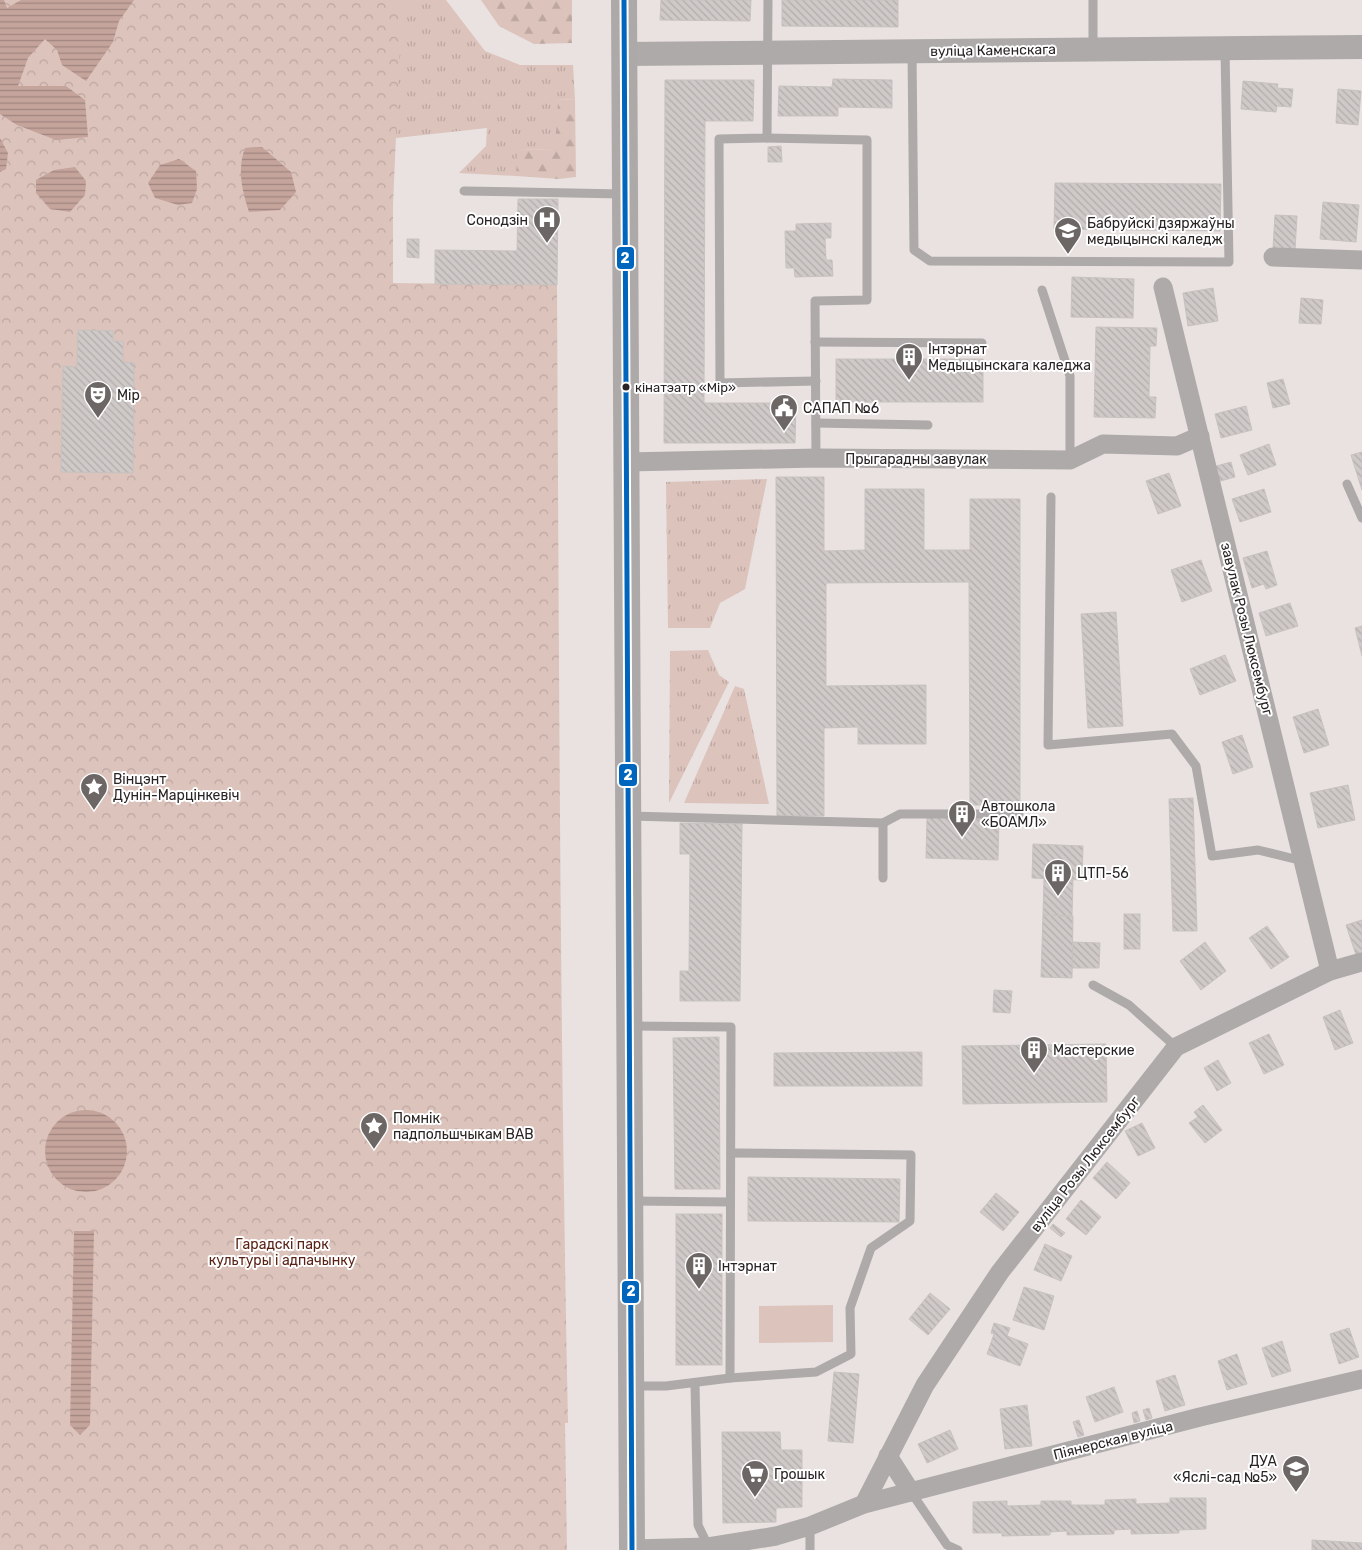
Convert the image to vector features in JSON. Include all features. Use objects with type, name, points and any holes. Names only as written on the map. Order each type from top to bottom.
[{"type":"main road","points":[[624,0],[632,1549]]},
{"type":"street","name":"вуліца Каменскага","points":[[624,54],[1362,47]]},
{"type":"street","points":[[1273,257],[1362,260]]},
{"type":"street","name":"завулак Розы Люксембург","points":[[1163,287],[1330,971]]},
{"type":"street","name":"Прыгарадны завулак","points":[[627,462],[816,458],[1070,460],[1103,444],[1176,446],[1200,436]]},
{"type":"street","name":"вуліца Розы Люксембург","points":[[864,1504],[925,1385],[1000,1272],[1176,1047],[1330,971],[1362,962]]},
{"type":"street","name":"Піянерская вуліца","points":[[632,1549],[709,1548],[776,1536],[810,1526],[864,1504],[1200,1417],[1362,1379]]},
{"type":"street","points":[[888,1456],[910,1492]]},
{"type":"lane","points":[[767,138],[768,0]]},
{"type":"lane","points":[[1093,0],[1093,49]]},
{"type":"lane","points":[[912,51],[914,250],[930,261],[1229,262],[1225,48]]},
{"type":"lane","points":[[816,381],[720,383],[719,139],[867,140],[867,300],[815,301],[816,381],[816,458]]},
{"type":"lane","points":[[464,191],[625,194]]},
{"type":"lane","points":[[1042,290],[1070,376],[1070,460]]},
{"type":"lane","points":[[815,342],[982,343]]},
{"type":"lane","points":[[816,423],[928,425]]},
{"type":"lane","points":[[1347,484],[1362,518]]},
{"type":"lane","points":[[1051,497],[1048,745],[1172,734],[1196,766],[1212,856],[1258,850],[1303,861]]},
{"type":"lane","points":[[628,816],[883,823],[900,814],[1019,814]]},
{"type":"lane","points":[[883,823],[883,878]]},
{"type":"lane","points":[[1093,985],[1130,1005],[1176,1047]]},
{"type":"lane","points":[[629,1026],[731,1027],[730,1378]]},
{"type":"lane","points":[[631,1386],[695,1384],[730,1378],[816,1372],[852,1354],[850,1308],[871,1248],[910,1221],[911,1155],[731,1153]]},
{"type":"lane","points":[[630,1201],[730,1202]]},
{"type":"lane","points":[[695,1384],[698,1525],[709,1548]]},
{"type":"lane","points":[[910,1492],[947,1545],[958,1550]]},
{"type":"lane","points":[[810,1526],[810,1550]]},
{"type":"green space","name":"Гарадскі парк культуры і адпачынку","points":[[0,0],[402,0],[393,204],[393,283],[557,285],[559,711],[568,1423],[565,1423],[567,1550],[0,1550]]},
{"type":"green space","points":[[165,0],[446,0],[485,51],[520,65],[573,65],[575,100],[558,99],[556,149],[518,150],[516,176],[459,173],[486,146],[487,128],[396,138],[396,127]]},
{"type":"green space","points":[[481,0],[572,0],[572,43],[534,44],[499,26]]},
{"type":"green space","points":[[558,99],[575,100],[576,177],[559,179],[516,176],[517,150],[555,149]]},
{"type":"green space","points":[[767,479],[745,589],[720,603],[710,628],[668,628],[666,482]]},
{"type":"green space","points":[[708,650],[719,675],[729,682],[669,803],[670,651]]},
{"type":"green space","points":[[735,686],[744,689],[769,804],[684,803]]},
{"type":"green space","points":[[833,1305],[833,1342],[759,1343],[759,1306]]},
{"type":"shaded area","points":[[0,0],[4,0],[7,8],[21,0],[134,0],[119,21],[113,42],[86,81],[62,65],[57,50],[45,39],[28,58],[18,86],[66,86],[85,100],[88,137],[56,140],[17,125],[0,114]]},
{"type":"shaded area","points":[[0,138],[8,153],[6,169],[0,172]]},
{"type":"shaded area","points":[[262,147],[291,172],[296,192],[280,210],[249,212],[241,180],[241,164],[245,148]]},
{"type":"shaded area","points":[[179,159],[196,171],[197,189],[192,203],[178,205],[155,198],[148,183],[160,165]]},
{"type":"shaded area","points":[[75,167],[86,181],[85,195],[70,212],[50,209],[36,193],[36,180],[54,170]]},
{"type":"shaded area","points":[[86,1110],[102,1113],[115,1122],[124,1135],[127,1151],[124,1167],[115,1180],[102,1189],[86,1192],[70,1189],[57,1180],[48,1167],[45,1151],[48,1135],[57,1122],[70,1113]]},
{"type":"shaded area","points":[[74,1231],[94,1231],[90,1425],[80,1435],[70,1425]]},
{"type":"building","points":[[661,0],[751,0],[750,21],[660,20]]},
{"type":"building","points":[[782,0],[898,0],[898,27],[782,26]]},
{"type":"building","points":[[833,79],[892,80],[892,108],[838,107],[838,116],[778,116],[779,86],[832,87]]},
{"type":"building","points":[[665,80],[754,80],[753,121],[705,121],[704,403],[796,403],[795,443],[664,443]]},
{"type":"building","points":[[1243,81],[1278,84],[1277,88],[1293,89],[1291,107],[1277,106],[1276,112],[1241,109]]},
{"type":"building","points":[[1338,89],[1361,91],[1358,125],[1336,123]]},
{"type":"building","points":[[781,146],[782,162],[768,162],[768,147]]},
{"type":"building","points":[[1055,183],[1221,184],[1220,231],[1054,229]]},
{"type":"building","points":[[518,199],[558,199],[557,285],[435,284],[435,250],[517,251]]},
{"type":"building","points":[[1323,202],[1359,205],[1356,242],[1320,239]]},
{"type":"building","points":[[1275,215],[1297,216],[1295,250],[1273,248]]},
{"type":"building","points":[[831,223],[831,238],[825,238],[826,260],[832,260],[833,276],[795,277],[794,268],[786,268],[785,231],[796,231],[796,224]]},
{"type":"building","points":[[407,239],[419,239],[419,258],[407,257]]},
{"type":"building","points":[[1072,277],[1134,279],[1133,318],[1071,317]]},
{"type":"building","points":[[1213,288],[1218,321],[1188,326],[1183,293]]},
{"type":"building","points":[[1301,298],[1323,300],[1321,324],[1299,323]]},
{"type":"building","points":[[1096,327],[1157,328],[1156,346],[1150,346],[1149,397],[1156,397],[1155,418],[1094,417]]},
{"type":"building","name":"Мір","points":[[78,330],[113,331],[113,341],[123,341],[123,362],[134,363],[133,473],[61,472],[63,366],[77,367]]},
{"type":"building","name":"Інтэрнат Медыцынскага каледжа","points":[[836,359],[983,359],[983,402],[836,402]]},
{"type":"building","points":[[1283,379],[1290,404],[1273,408],[1267,383]]},
{"type":"building","points":[[1246,406],[1252,430],[1221,438],[1215,414]]},
{"type":"building","points":[[1269,444],[1276,465],[1248,475],[1240,455]]},
{"type":"building","points":[[1362,452],[1362,490],[1351,455]]},
{"type":"building","points":[[1231,462],[1235,477],[1217,482],[1213,467]]},
{"type":"building","points":[[1169,473],[1181,506],[1158,514],[1146,481]]},
{"type":"building","points":[[776,477],[824,477],[824,551],[865,550],[865,489],[924,489],[924,550],[970,550],[970,499],[1020,499],[1020,805],[970,805],[969,582],[826,583],[826,686],[926,685],[926,744],[858,744],[858,727],[824,728],[824,816],[777,816]]},
{"type":"building","points":[[1264,489],[1271,512],[1240,522],[1232,499]]},
{"type":"building","points":[[1267,551],[1277,585],[1266,589],[1264,584],[1252,588],[1243,558]]},
{"type":"building","points":[[1201,560],[1212,591],[1182,602],[1171,570]]},
{"type":"building","points":[[1290,603],[1298,626],[1266,636],[1259,613]]},
{"type":"building","points":[[1116,612],[1123,726],[1088,728],[1081,614]]},
{"type":"building","points":[[1362,626],[1362,656],[1355,628]]},
{"type":"building","points":[[1225,655],[1236,681],[1200,695],[1190,669]]},
{"type":"building","points":[[1318,709],[1329,745],[1304,753],[1293,717]]},
{"type":"building","points":[[1242,735],[1253,767],[1233,774],[1222,742]]},
{"type":"building","points":[[1348,785],[1355,820],[1318,828],[1310,793]]},
{"type":"building","points":[[1193,798],[1197,931],[1173,931],[1169,799]]},
{"type":"building","name":"Автошкола «БОАМЛ»","points":[[927,817],[999,819],[998,860],[926,858]]},
{"type":"building","points":[[680,823],[742,824],[740,1001],[680,1001],[680,971],[689,971],[690,854],[680,854]]},
{"type":"building","points":[[1033,844],[1083,846],[1082,880],[1032,878]]},
{"type":"building","name":"ЦТП-56","points":[[1044,879],[1073,880],[1072,916],[1043,915]]},
{"type":"building","points":[[1124,914],[1140,914],[1140,949],[1124,949]]},
{"type":"building","points":[[1043,915],[1073,916],[1072,978],[1041,977]]},
{"type":"building","points":[[1362,920],[1362,953],[1356,955],[1346,925]]},
{"type":"building","points":[[1267,926],[1289,957],[1271,969],[1249,938]]},
{"type":"building","points":[[1073,942],[1100,943],[1099,968],[1072,968]]},
{"type":"building","points":[[1205,942],[1226,971],[1201,990],[1180,961]]},
{"type":"building","points":[[994,990],[1012,991],[1010,1013],[993,1012]]},
{"type":"building","points":[[1340,1010],[1353,1043],[1335,1050],[1323,1017]]},
{"type":"building","points":[[1269,1034],[1284,1065],[1264,1074],[1249,1043]]},
{"type":"building","points":[[719,1037],[720,1189],[675,1189],[673,1038]]},
{"type":"building","name":"Мастерские","points":[[1106,1044],[1107,1102],[963,1104],[962,1046]]},
{"type":"building","points":[[922,1052],[922,1086],[774,1086],[774,1053]]},
{"type":"building","points":[[1218,1060],[1231,1083],[1217,1091],[1204,1068]]},
{"type":"building","points":[[1203,1105],[1222,1130],[1205,1143],[1189,1123],[1198,1117],[1194,1112]]},
{"type":"building","points":[[1142,1123],[1155,1148],[1138,1156],[1125,1131]]},
{"type":"building","points":[[1107,1162],[1130,1183],[1116,1199],[1093,1178]]},
{"type":"building","points":[[748,1177],[900,1179],[899,1222],[748,1221]]},
{"type":"building","points":[[996,1193],[1019,1212],[1003,1231],[980,1212]]},
{"type":"building","points":[[1081,1200],[1101,1217],[1086,1235],[1066,1219]]},
{"type":"building","name":"Інтэрнат","points":[[676,1214],[722,1214],[722,1365],[676,1365]]},
{"type":"building","points":[[1053,1224],[1065,1233],[1061,1237],[1050,1228]]},
{"type":"building","points":[[1045,1244],[1072,1256],[1061,1281],[1034,1270]]},
{"type":"building","points":[[1024,1287],[1054,1296],[1044,1330],[1013,1320]]},
{"type":"building","points":[[930,1293],[950,1309],[928,1335],[909,1319]]},
{"type":"building","points":[[994,1323],[1010,1328],[1007,1336],[1028,1344],[1020,1366],[987,1354],[994,1334],[991,1333]]},
{"type":"building","points":[[1349,1328],[1359,1357],[1339,1364],[1330,1334]]},
{"type":"building","points":[[1282,1341],[1291,1371],[1272,1377],[1262,1348]]},
{"type":"building","points":[[1237,1354],[1247,1384],[1227,1390],[1218,1361]]},
{"type":"building","points":[[834,1372],[859,1374],[853,1443],[828,1441]]},
{"type":"building","points":[[1175,1375],[1185,1405],[1165,1411],[1156,1381]]},
{"type":"building","points":[[1114,1387],[1123,1412],[1095,1422],[1086,1397]]},
{"type":"building","points":[[1027,1405],[1032,1446],[1005,1449],[1000,1409]]},
{"type":"building","points":[[1149,1408],[1152,1418],[1146,1420],[1143,1410]]},
{"type":"building","points":[[1137,1411],[1140,1421],[1134,1423],[1132,1413]]},
{"type":"building","points":[[1079,1420],[1084,1435],[1078,1437],[1073,1422]]},
{"type":"building","points":[[950,1430],[958,1449],[927,1463],[918,1444]]},
{"type":"building","points":[[722,1432],[780,1432],[781,1450],[802,1450],[802,1507],[776,1508],[776,1522],[723,1523]]},
{"type":"building","points":[[1170,1498],[1206,1498],[1206,1529],[1179,1530],[1179,1533],[1131,1534],[1131,1529],[1114,1530],[1114,1534],[1067,1535],[1067,1531],[1050,1532],[1050,1535],[1002,1536],[1002,1533],[973,1533],[973,1502],[1007,1501],[1007,1506],[1041,1505],[1041,1501],[1071,1501],[1071,1505],[1105,1505],[1105,1500],[1136,1499],[1136,1504],[1170,1503]]},
{"type":"building","points":[[1312,1540],[1362,1543],[1362,1550],[1312,1550]]},
{"type":"transit line","name":"2","points":[[624,0],[632,1550]]},
{"type":"place","name":"Сонодзін","points":[[547,244]]},
{"type":"place","name":"Бабруйскі дзяржаўны медыцынскі каледж","points":[[1068,255]]},
{"type":"place","name":"Інтэрнат Медыцынскага каледжа","points":[[909,381]]},
{"type":"place","name":"кінатэатр «Мір»","points":[[626,387]]},
{"type":"place","name":"Мір","points":[[98,419]]},
{"type":"place","name":"САПАП №6","points":[[784,432]]},
{"type":"place","name":"Вінцэнт Дунін-Марцінкевіч","points":[[94,811]]},
{"type":"place","name":"Автошкола «БОАМЛ»","points":[[962,838]]},
{"type":"place","name":"ЦТП-56","points":[[1058,897]]},
{"type":"place","name":"Мастерские","points":[[1034,1074]]},
{"type":"place","name":"Помнік падпольшчыкам ВАВ","points":[[374,1150]]},
{"type":"place","name":"Інтэрнат","points":[[699,1290]]},
{"type":"place","name":"ДУА «Яслі-сад №5»","points":[[1296,1493]]},
{"type":"place","name":"Грошык","points":[[755,1498]]}]
